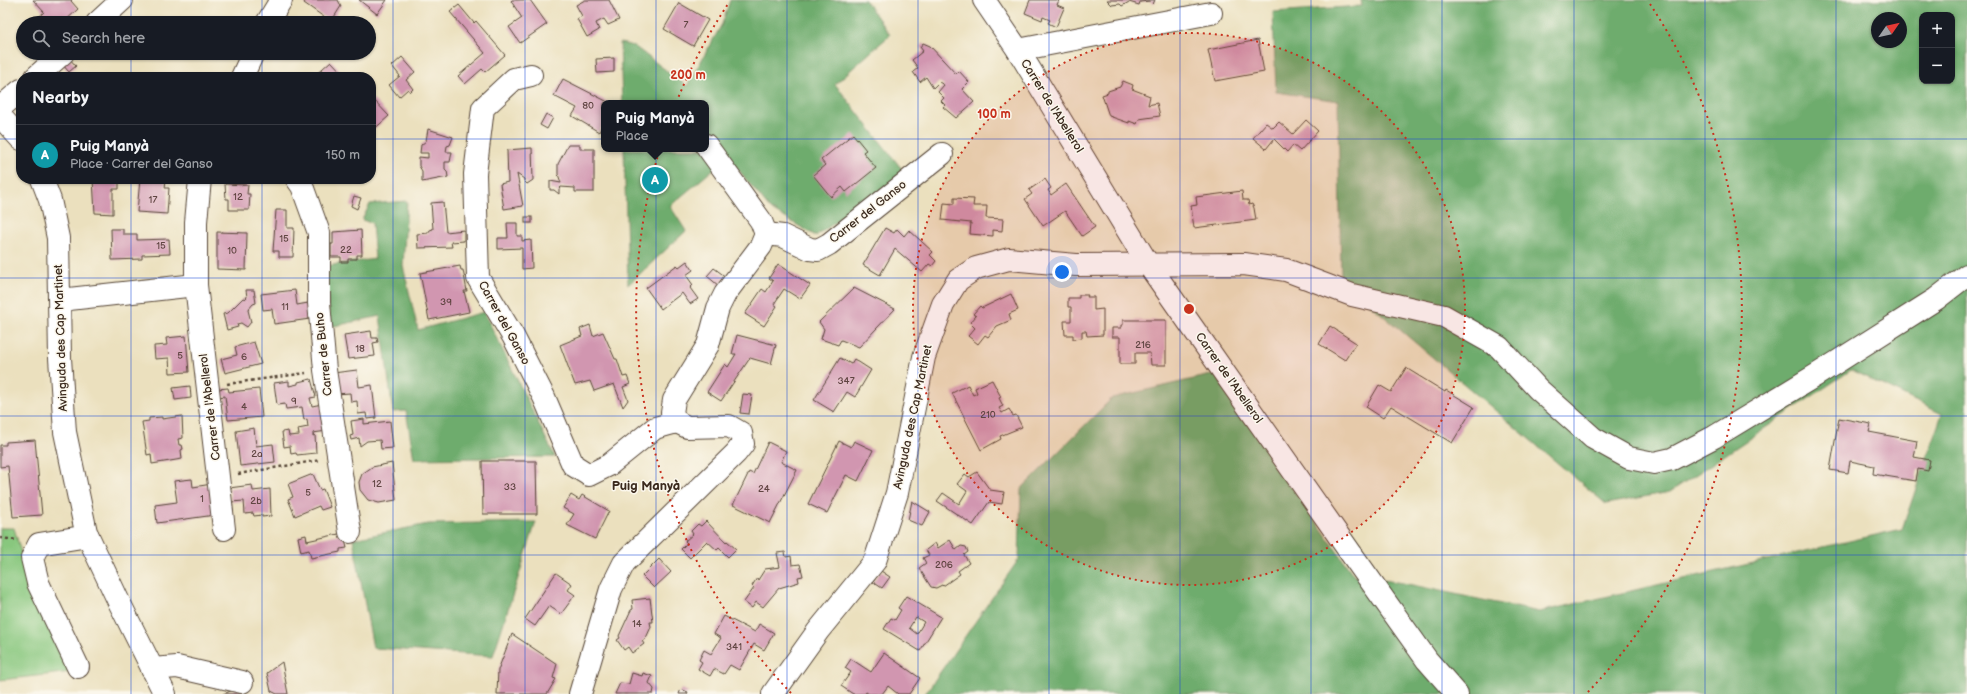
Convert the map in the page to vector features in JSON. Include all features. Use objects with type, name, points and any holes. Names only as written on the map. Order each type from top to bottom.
[{"type":"street","points":[[104,16],[122,0]]},
{"type":"street","points":[[271,16],[281,0]]},
{"type":"street","name":"Carrer de l'Abellerol","points":[[984,0],[1018,50],[1148,264],[1427,660],[1457,694]]},
{"type":"street","name":"Carrer de l'Abellerol","points":[[1018,50],[1211,13]]},
{"type":"street","points":[[42,72],[55,60]]},
{"type":"street","points":[[244,72],[250,60]]},
{"type":"street","name":"Carrer del Ganso","points":[[531,75],[514,79],[483,108],[474,174],[478,278],[513,336],[544,397],[572,465],[589,475],[609,465],[655,428],[677,422],[687,427],[729,426],[741,433],[742,444],[736,453],[624,563],[611,589],[580,694]]},
{"type":"street","points":[[0,108],[16,94]]},
{"type":"street","points":[[0,116],[16,134]]},
{"type":"street","points":[[677,422],[672,413],[674,400],[708,345],[718,308],[725,294],[761,246],[766,234],[761,221],[709,149]]},
{"type":"street","name":"Carrer del Ganso","points":[[766,234],[783,236],[810,249],[818,250],[829,244],[942,154]]},
{"type":"street","name":"Avinguda des Cap Martinet","points":[[44,184],[50,200],[58,238],[60,358],[65,432],[88,536],[165,694]]},
{"type":"street","name":"Carrer de l'Abellerol","points":[[200,184],[196,222],[196,285],[224,529]]},
{"type":"street","name":"Carrer de Buho","points":[[301,184],[319,232],[319,304],[325,370],[350,532]]},
{"type":"street","name":"Avinguda des Cap Martinet","points":[[773,694],[818,631],[875,561],[897,493],[924,357],[943,304],[958,280],[976,268],[1009,260],[1076,265],[1244,264],[1286,270],[1352,295],[1444,316],[1499,347],[1538,389],[1593,438],[1629,458],[1654,463],[1672,459],[1721,433],[1818,374],[1936,299],[1967,275]]},
{"type":"street","points":[[60,300],[196,285]]},
{"type":"street","points":[[78,667],[38,583],[32,558],[38,544],[88,536]]},
{"type":"street","points":[[152,669],[177,667],[242,682]]},
{"type":"path","points":[[207,387],[325,370]]},
{"type":"path","points":[[218,478],[338,457]]},
{"type":"green space","points":[[730,0],[865,0],[890,35],[835,84],[905,173],[816,236],[770,209],[728,157],[670,206],[686,231],[628,285],[624,152],[709,152],[709,100],[622,100],[620,43],[634,46],[687,86],[722,24]]},
{"type":"green space","points":[[1361,0],[1967,0],[1967,694],[925,694],[1019,559],[1021,489],[1112,398],[1215,374],[1354,576],[1403,583],[1539,612],[1902,529],[1942,414],[1851,370],[1670,492],[1606,504],[1341,280],[1338,101],[1276,92],[1273,12],[1362,6]]},
{"type":"green space","points":[[407,201],[403,266],[418,330],[484,312],[555,457],[414,459],[406,411],[393,412],[380,316],[330,327],[325,266],[375,259],[372,223],[362,220],[370,204]]},
{"type":"green space","points":[[536,522],[493,656],[373,648],[353,539],[428,524]]},
{"type":"green space","points":[[0,528],[14,528],[30,584],[72,672],[0,680]]},
{"type":"building","points":[[33,0],[72,0],[71,1],[78,9],[70,16],[40,16],[44,12]]},
{"type":"building","points":[[306,0],[338,0],[341,6],[335,16],[322,16],[304,3]]},
{"type":"building","points":[[359,0],[387,0],[377,14]]},
{"type":"building","points":[[530,0],[547,24],[520,43],[509,27],[522,18],[511,1]]},
{"type":"building","points":[[585,0],[609,0],[619,20],[608,25],[604,19],[596,23],[599,30],[587,37],[577,19],[582,16],[576,5]]},
{"type":"building","points":[[1030,0],[1059,0],[1057,5],[1064,8],[1056,27],[1048,23],[1050,20],[1043,17],[1042,20],[1025,13]]},
{"type":"building","points":[[1107,0],[1155,0],[1153,4],[1150,1],[1140,2],[1139,5],[1129,2],[1122,6],[1120,4],[1112,5]]},
{"type":"building","points":[[679,3],[708,20],[693,46],[664,29]]},
{"type":"building","points":[[459,5],[474,23],[476,21],[505,55],[485,72],[482,69],[465,84],[458,76],[485,53],[450,12]]},
{"type":"building","points":[[1258,40],[1264,72],[1215,81],[1208,50]]},
{"type":"building","points":[[923,43],[930,46],[956,74],[959,71],[969,82],[962,89],[974,102],[956,118],[943,107],[945,105],[941,101],[944,98],[938,92],[944,85],[939,82],[933,88],[926,77],[920,82],[913,72],[918,68],[912,60],[923,51],[920,47]]},
{"type":"building","points":[[402,57],[415,72],[406,80],[413,89],[410,92],[408,89],[399,97],[389,85],[400,76],[392,66]]},
{"type":"building","points":[[614,58],[614,72],[597,73],[596,59]]},
{"type":"building","points":[[67,60],[71,60],[76,66],[69,72],[62,64]]},
{"type":"building","points":[[331,61],[341,72],[319,72]]},
{"type":"building","points":[[563,79],[604,100],[601,100],[601,128],[599,132],[572,116],[577,108],[554,96]]},
{"type":"building","points":[[1123,81],[1133,85],[1132,89],[1150,96],[1148,105],[1157,103],[1160,116],[1139,119],[1137,124],[1129,121],[1129,123],[1109,116],[1102,95],[1108,93],[1108,91],[1120,87]]},
{"type":"building","points":[[376,102],[389,116],[376,128]]},
{"type":"building","points":[[546,114],[553,118],[547,129],[540,125]]},
{"type":"building","points":[[1306,120],[1318,131],[1300,151],[1293,145],[1287,152],[1274,139],[1266,149],[1253,138],[1266,123],[1273,128],[1279,122],[1293,134]]},
{"type":"building","points":[[428,129],[453,137],[450,145],[447,146],[446,152],[452,152],[450,162],[445,162],[445,169],[448,177],[422,182],[422,171],[419,166],[419,157],[428,158],[428,153],[420,153],[421,145],[426,141]]},
{"type":"building","points":[[853,134],[866,150],[863,152],[876,168],[846,192],[842,187],[831,197],[813,175],[825,165],[821,160]]},
{"type":"building","points":[[568,145],[580,145],[580,149],[594,149],[594,192],[575,192],[575,188],[561,187],[559,189],[559,194],[554,190],[550,190],[550,181],[561,183],[558,174],[558,164]]},
{"type":"building","points":[[532,148],[533,180],[527,184],[524,179],[517,174],[523,206],[504,209],[500,184],[508,182],[507,150]]},
{"type":"building","points":[[1045,179],[1051,188],[1048,190],[1051,195],[1066,184],[1095,227],[1082,236],[1065,211],[1043,226],[1025,199],[1032,194],[1029,190]]},
{"type":"building","points":[[93,184],[119,184],[119,189],[113,189],[113,214],[95,213]]},
{"type":"building","points":[[140,184],[165,184],[165,188],[169,188],[167,214],[137,212]]},
{"type":"building","points":[[225,184],[248,185],[247,194],[250,194],[249,210],[229,210],[229,199],[226,199]]},
{"type":"building","points":[[1242,191],[1243,200],[1248,200],[1249,205],[1252,204],[1254,208],[1256,220],[1194,228],[1191,206],[1197,205],[1196,197]]},
{"type":"building","points":[[354,196],[361,198],[357,209],[351,206]]},
{"type":"building","points":[[954,198],[974,199],[973,206],[987,206],[986,218],[1003,219],[1002,231],[993,230],[993,236],[970,234],[971,223],[942,220],[944,203],[954,204]]},
{"type":"building","points":[[443,202],[446,232],[464,230],[464,241],[451,242],[452,247],[418,248],[417,234],[428,233],[433,229],[431,203]]},
{"type":"building","points":[[276,210],[287,210],[287,228],[294,228],[293,257],[279,257],[279,251],[273,251]]},
{"type":"building","points":[[525,217],[532,217],[532,223],[525,223]]},
{"type":"building","points":[[507,223],[517,223],[517,236],[522,236],[522,241],[531,240],[532,268],[522,269],[522,248],[498,249],[498,238],[508,238]]},
{"type":"building","points":[[885,228],[894,233],[897,229],[904,236],[909,230],[933,252],[930,255],[936,261],[932,266],[929,264],[922,272],[895,249],[880,275],[863,265]]},
{"type":"building","points":[[111,229],[123,229],[123,234],[137,234],[137,240],[169,239],[170,254],[142,255],[142,259],[112,260]]},
{"type":"building","points":[[361,230],[362,255],[357,255],[357,259],[348,259],[348,262],[341,262],[341,257],[331,257],[333,232]]},
{"type":"building","points":[[217,232],[247,233],[246,270],[217,269]]},
{"type":"building","points":[[687,261],[693,270],[686,275],[693,285],[690,288],[698,299],[690,304],[682,293],[661,309],[646,288],[677,265],[679,267]]},
{"type":"building","points":[[778,264],[810,285],[800,299],[784,289],[774,304],[777,306],[764,326],[745,314],[762,289],[766,292],[773,281],[769,278]]},
{"type":"building","points":[[460,266],[461,270],[463,270],[467,291],[464,291],[469,312],[429,320],[420,273]]},
{"type":"building","points":[[714,268],[726,277],[719,286],[707,276]]},
{"type":"building","points":[[854,288],[895,309],[859,347],[841,340],[838,345],[821,339],[824,329],[819,322]]},
{"type":"building","points":[[246,290],[254,290],[256,303],[253,304],[248,310],[251,322],[247,327],[241,323],[237,324],[238,327],[227,330],[223,314],[228,313],[243,298],[245,299],[247,297]]},
{"type":"building","points":[[295,290],[297,305],[308,303],[310,319],[274,324],[272,309],[263,310],[261,294]]},
{"type":"building","points":[[1011,294],[1018,310],[1009,314],[1011,320],[997,326],[988,337],[985,335],[978,344],[968,336],[975,328],[970,323],[976,316],[973,314],[980,306],[982,308]]},
{"type":"building","points":[[1079,295],[1094,297],[1094,310],[1103,309],[1103,335],[1087,336],[1086,331],[1082,331],[1082,338],[1073,339],[1073,335],[1065,335],[1064,321],[1071,321],[1071,307],[1068,307],[1068,298],[1079,298]]},
{"type":"building","points":[[1123,320],[1166,320],[1166,365],[1151,365],[1150,353],[1135,353],[1135,364],[1120,364],[1120,337],[1112,337],[1112,328],[1121,328],[1121,325],[1123,325]]},
{"type":"building","points":[[590,325],[593,336],[603,332],[615,359],[617,359],[623,377],[627,376],[630,384],[623,387],[628,400],[623,407],[614,384],[594,391],[590,381],[575,385],[560,345],[582,336],[580,329]]},
{"type":"building","points":[[1330,326],[1356,343],[1345,360],[1319,344]]},
{"type":"building","points":[[371,331],[372,338],[377,338],[378,342],[373,343],[375,356],[348,359],[344,335]]},
{"type":"building","points":[[737,335],[776,345],[771,364],[750,358],[721,401],[707,392],[725,364],[728,367],[736,354],[732,354]]},
{"type":"building","points":[[186,336],[189,372],[170,373],[169,358],[155,359],[154,346],[167,345],[166,338]]},
{"type":"building","points":[[254,342],[261,364],[225,373],[221,359],[237,355],[235,347]]},
{"type":"building","points":[[840,358],[851,364],[854,359],[871,370],[855,397],[847,392],[834,412],[814,400]]},
{"type":"building","points":[[1406,368],[1445,392],[1446,390],[1474,407],[1452,443],[1391,406],[1383,418],[1366,407],[1379,385],[1391,392]]},
{"type":"building","points":[[357,370],[359,387],[372,385],[376,418],[367,419],[366,413],[358,414],[357,401],[351,402],[350,393],[336,394],[333,373]]},
{"type":"building","points":[[311,379],[316,397],[310,398],[312,406],[322,404],[327,431],[313,433],[313,436],[315,435],[316,453],[297,455],[296,453],[291,454],[290,446],[284,447],[282,432],[288,431],[289,436],[299,435],[298,429],[308,427],[307,419],[304,420],[302,407],[286,409],[285,404],[277,405],[274,383],[289,381],[289,386]]},
{"type":"building","points":[[992,380],[1001,397],[999,398],[1003,406],[999,408],[1002,413],[1009,409],[1013,416],[1016,415],[1022,427],[1000,436],[1001,439],[981,450],[952,393],[968,385],[973,395],[977,393],[975,388]]},
{"type":"building","points":[[190,386],[191,398],[175,400],[173,388]]},
{"type":"building","points":[[228,388],[229,392],[259,389],[262,417],[228,420],[225,396],[219,397],[218,389]]},
{"type":"building","points":[[743,394],[752,395],[749,414],[740,413]]},
{"type":"building","points":[[182,416],[183,438],[178,439],[179,445],[182,445],[183,449],[181,450],[182,459],[152,464],[151,454],[147,455],[142,422],[149,421],[149,418],[162,417],[162,419]]},
{"type":"building","points":[[1839,418],[1871,424],[1869,432],[1917,441],[1914,457],[1930,460],[1928,471],[1918,469],[1916,481],[1873,474],[1874,466],[1850,461],[1848,473],[1830,470]]},
{"type":"building","points":[[364,419],[364,424],[390,421],[393,448],[381,449],[380,440],[367,441],[360,446],[359,438],[351,440],[350,436],[353,435],[351,421]]},
{"type":"building","points":[[254,428],[256,446],[273,444],[275,462],[240,466],[236,431]]},
{"type":"building","points":[[35,440],[42,515],[13,517],[8,466],[0,467],[0,445],[6,445],[6,442]]},
{"type":"building","points":[[839,441],[851,447],[854,441],[873,450],[858,481],[846,475],[827,513],[808,504]]},
{"type":"building","points":[[768,442],[786,451],[781,462],[797,470],[770,523],[733,505],[749,472],[753,474]]},
{"type":"building","points":[[482,461],[536,461],[537,514],[483,514]]},
{"type":"building","points":[[392,463],[396,500],[379,503],[368,500],[360,490],[359,482],[362,474],[372,467]]},
{"type":"building","points":[[977,472],[990,490],[1004,492],[1002,504],[989,502],[973,525],[937,501],[943,493],[959,504],[967,491],[957,484],[965,474],[969,477]]},
{"type":"building","points":[[313,474],[320,490],[323,489],[330,507],[321,510],[319,506],[295,516],[288,499],[293,497],[288,484]]},
{"type":"building","points":[[192,479],[193,487],[212,484],[215,515],[157,523],[155,505],[177,502],[174,481]]},
{"type":"building","points":[[252,485],[253,491],[270,489],[271,516],[262,517],[262,515],[254,516],[253,513],[245,514],[244,501],[231,502],[229,488]]},
{"type":"building","points":[[571,495],[579,500],[582,495],[609,511],[595,539],[567,525],[574,514],[563,508]]},
{"type":"building","points":[[912,501],[930,512],[922,526],[908,520]]},
{"type":"building","points":[[706,521],[726,542],[727,541],[736,549],[728,557],[719,548],[717,550],[707,541],[690,558],[681,549],[687,543],[685,541],[693,534],[691,531],[698,524],[701,526]]},
{"type":"building","points":[[343,533],[347,548],[340,549],[340,552],[311,558],[309,550],[301,552],[298,537],[306,535],[307,541]]},
{"type":"building","points":[[950,540],[956,550],[961,546],[966,547],[968,552],[964,555],[969,563],[958,571],[960,574],[943,586],[942,585],[936,588],[931,587],[919,568],[926,563],[923,558],[929,555],[926,550],[935,543],[938,548]]},
{"type":"building","points":[[785,552],[786,557],[791,556],[792,565],[800,564],[803,576],[798,577],[799,582],[779,588],[763,607],[756,602],[752,608],[744,602],[754,588],[752,586],[765,569],[780,567],[777,553]]},
{"type":"building","points":[[659,559],[671,572],[654,588],[642,576]]},
{"type":"building","points":[[881,571],[890,577],[882,588],[873,582]]},
{"type":"building","points":[[556,573],[572,584],[568,590],[575,595],[561,614],[549,606],[535,626],[525,619]]},
{"type":"building","points":[[906,596],[941,617],[920,651],[884,629],[891,618],[895,620],[901,610],[898,608]],"holes":[[[916,617],[924,622],[917,634],[909,628]]]},
{"type":"building","points":[[650,598],[653,622],[650,622],[651,627],[646,638],[642,641],[644,644],[632,653],[628,647],[624,650],[617,640],[620,638],[619,636],[631,610],[633,609],[632,600]]},
{"type":"building","points":[[724,616],[755,632],[759,624],[774,633],[764,650],[754,644],[739,670],[730,665],[724,674],[714,669],[710,676],[698,669],[702,662],[699,660],[704,650],[711,654],[721,638],[714,634]]},
{"type":"building","points":[[512,634],[557,664],[553,678],[556,679],[547,694],[497,694],[498,670]]},
{"type":"building","points":[[884,653],[920,678],[909,694],[898,694],[888,686],[882,694],[869,694],[866,692],[865,694],[853,694],[841,686],[851,672],[845,668],[851,659],[871,672]]},
{"type":"building","points":[[282,662],[288,694],[277,694],[271,691],[267,673]]},
{"type":"building","points":[[632,673],[642,676],[643,673],[652,676],[649,683],[654,689],[653,694],[615,694],[620,683],[629,684]]},
{"type":"building","points":[[239,688],[241,694],[223,694]]},
{"type":"building","points":[[681,689],[688,692],[687,694],[679,694]]},
{"type":"place","name":"Puig Manyà","points":[[655,180]]},
{"type":"district","name":"Puig Manyà","points":[[646,486]]}]
